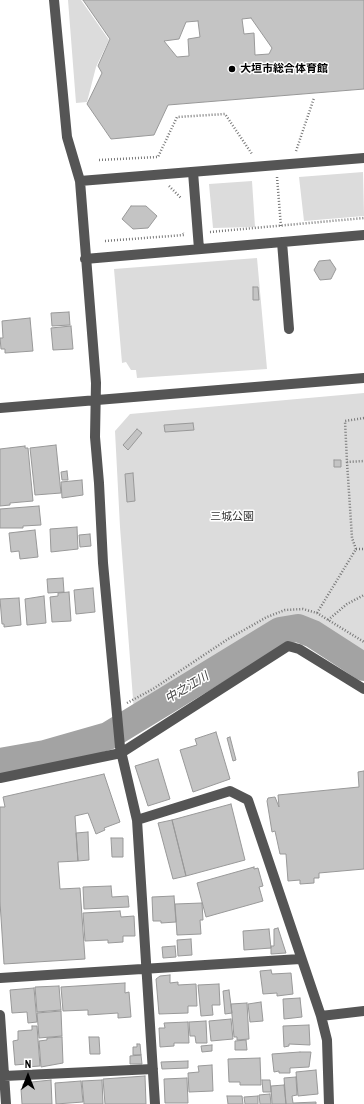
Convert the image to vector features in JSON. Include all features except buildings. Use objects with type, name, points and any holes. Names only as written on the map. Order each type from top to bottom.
[{"type":"street","points":[[54,0],[67,138],[80,181],[96,383],[95,437],[99,483],[102,563],[120,750],[138,820],[155,1104]]},
{"type":"street","points":[[80,181],[364,158]]},
{"type":"street","points":[[193,172],[199,249]]},
{"type":"street","points":[[85,259],[364,235]]},
{"type":"street","points":[[282,242],[289,329]]},
{"type":"street","points":[[0,408],[364,378]]},
{"type":"street","points":[[0,778],[120,750],[288,646],[298,649],[364,689]]},
{"type":"street","points":[[138,820],[230,791],[248,800],[300,959],[321,1016],[327,1040],[329,1104]]},
{"type":"street","points":[[0,978],[300,959]]},
{"type":"street","points":[[321,1016],[364,1011]]},
{"type":"street","points":[[0,1015],[6,1104]]},
{"type":"street","points":[[4,1076],[153,1069]]},
{"type":"path","points":[[289,152],[296,151],[314,98]]},
{"type":"path","points":[[99,160],[158,157],[177,117],[225,114],[253,155]]},
{"type":"path","points":[[276,164],[282,242]]},
{"type":"path","points":[[166,185],[181,196],[181,204]]},
{"type":"path","points":[[209,226],[209,232],[364,218]]},
{"type":"path","points":[[105,241],[184,235],[183,228]]},
{"type":"path","points":[[356,549],[352,538],[345,421],[364,418]]},
{"type":"path","points":[[347,462],[364,460]]},
{"type":"path","points":[[317,613],[356,549]]},
{"type":"path","points":[[356,549],[364,549]]},
{"type":"path","points":[[328,620],[348,604],[364,595]]},
{"type":"path","points":[[117,713],[228,639],[267,617],[285,610],[303,609],[317,613],[364,642]]},
{"type":"green space","points":[[68,0],[81,0],[109,40],[96,67],[87,102],[76,103]]},
{"type":"green space","points":[[363,172],[364,216],[304,221],[299,177]]},
{"type":"green space","points":[[252,181],[255,227],[213,228],[209,184]]},
{"type":"green space","points":[[257,258],[267,369],[137,378],[136,370],[131,370],[126,362],[122,363],[114,269]]},
{"type":"green space","name":"三城公園","points":[[364,393],[364,657],[327,627],[278,619],[134,712],[120,527],[115,431],[130,414]]},
{"type":"waterway","name":"中之江川","points":[[0,762],[45,754],[108,736],[280,631],[298,628],[313,634],[364,667]]},
{"type":"place","name":"大垣市総合体育館","points":[[232,69]]}]
